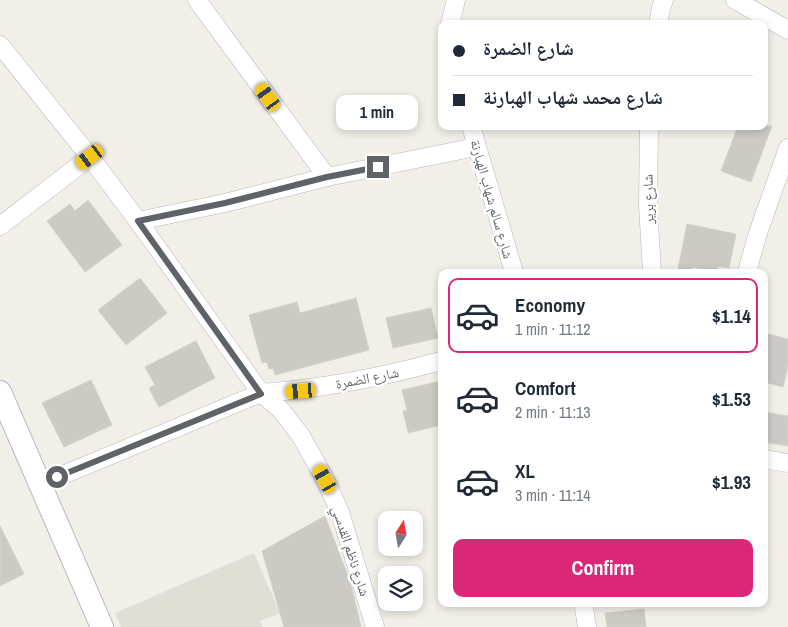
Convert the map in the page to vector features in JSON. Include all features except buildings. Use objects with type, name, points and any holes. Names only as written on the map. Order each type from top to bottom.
[{"type":"street","points":[[197,0],[327,177]]},
{"type":"street","points":[[451,20],[456,0]]},
{"type":"street","points":[[659,20],[664,0]]},
{"type":"street","points":[[735,0],[788,30]]},
{"type":"street","name":"شارع ناظم القدسي","points":[[0,45],[90,157],[138,221],[261,394],[281,410],[301,436],[325,479],[340,512],[375,627]]},
{"type":"street","name":"شارع سالم شهاب الهبارنة","points":[[472,130],[513,269]]},
{"type":"street","name":"شارع برير","points":[[650,130],[648,204],[652,269]]},
{"type":"street","points":[[138,221],[225,203],[327,177],[476,147]]},
{"type":"street","points":[[748,269],[757,236],[788,148]]},
{"type":"street","points":[[0,226],[90,157]]},
{"type":"street","name":"شارع الضمرة","points":[[41,484],[261,394],[301,391],[438,362]]},
{"type":"street","points":[[0,392],[102,627]]},
{"type":"street","points":[[768,460],[788,463]]},
{"type":"street","points":[[584,607],[587,627]]},
{"type":"shaded area","points":[[254,553],[280,613],[260,621],[262,627],[121,627],[115,613]]},
{"type":"route","points":[[57,477],[261,394],[138,221],[225,203],[327,177],[378,167]]}]
